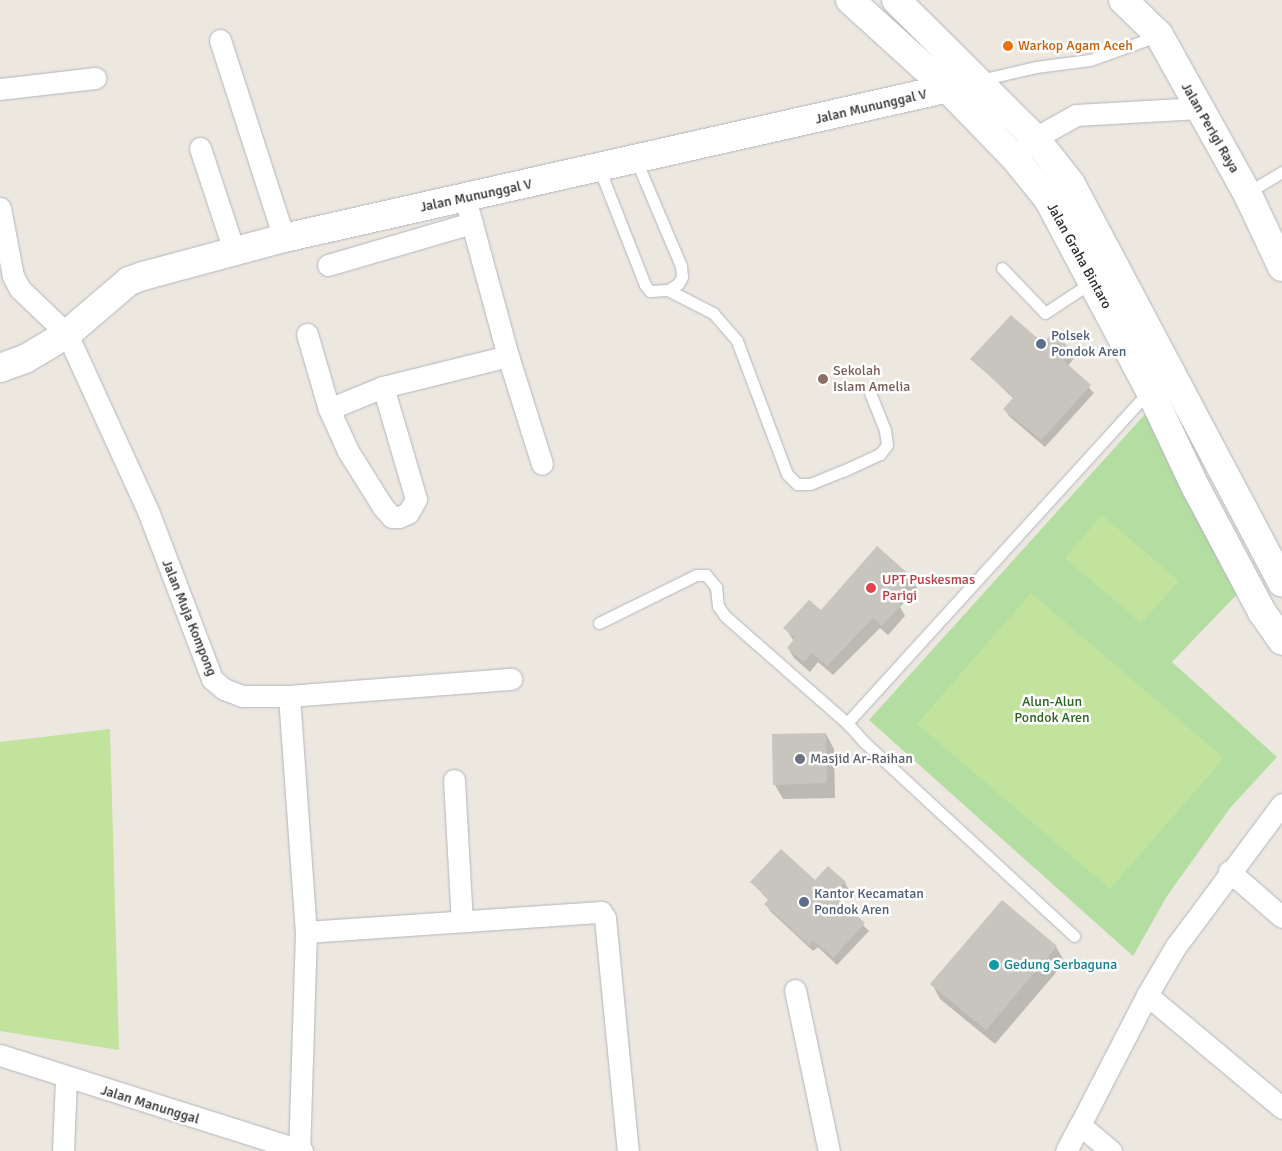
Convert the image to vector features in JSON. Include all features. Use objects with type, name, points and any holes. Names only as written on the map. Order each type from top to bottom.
[{"type":"main road","name":"Jalan Graha Bintaro","points":[[850,0],[948,89],[1014,157],[1048,199],[1150,390],[1195,486],[1262,612],[1282,641]]},
{"type":"main road","name":"Jalan Graha Bintaro","points":[[896,0],[1035,138],[1071,184],[1177,381],[1282,583]]},
{"type":"main road","name":"Jalan Perigi Raya","points":[[1123,0],[1159,35],[1247,193],[1281,264]]},
{"type":"main road","name":"Jalan Mununggal V","points":[[0,368],[25,359],[68,334],[129,281],[284,238],[469,211],[599,168],[978,81]]},
{"type":"street","points":[[220,40],[284,238]]},
{"type":"street","points":[[0,89],[95,78]]},
{"type":"street","points":[[1014,157],[1035,138],[1076,115],[1199,108]]},
{"type":"street","points":[[200,148],[234,251]]},
{"type":"street","points":[[0,208],[13,276],[20,289],[68,334]]},
{"type":"street","points":[[328,265],[469,211],[508,356],[542,464]]},
{"type":"street","name":"Jalan Muja Kompong","points":[[68,334],[148,511],[212,679],[224,690],[242,696],[290,696],[511,679]]},
{"type":"street","points":[[307,334],[329,408],[348,451],[383,507],[392,517],[408,513],[416,498],[383,387]]},
{"type":"street","points":[[329,408],[383,387],[508,356]]},
{"type":"street","points":[[1150,390],[1177,381]]},
{"type":"street","points":[[290,696],[306,932],[300,1150]]},
{"type":"street","points":[[454,780],[462,921]]},
{"type":"street","points":[[1066,1151],[1146,996],[1176,946],[1229,871],[1282,804]]},
{"type":"street","points":[[1229,871],[1282,917]]},
{"type":"street","points":[[306,932],[596,911],[604,914],[628,1151]]},
{"type":"street","points":[[794,990],[829,1151]]},
{"type":"street","points":[[1146,996],[1282,1108]]},
{"type":"street","name":"Jalan Manunggal","points":[[0,1055],[66,1079],[300,1150]]},
{"type":"street","points":[[63,1151],[66,1079]]},
{"type":"street","points":[[1080,1125],[1110,1151]]},
{"type":"lane","points":[[978,81],[1036,67],[1090,60],[1159,35]]},
{"type":"lane","points":[[599,168],[645,285],[650,291],[668,290],[678,284],[682,277],[681,266],[636,160]]},
{"type":"lane","points":[[1247,193],[1282,172]]},
{"type":"lane","points":[[1002,268],[1045,313],[1093,281]]},
{"type":"lane","points":[[668,290],[713,313],[737,341],[787,474],[797,484],[810,484],[843,471],[883,450],[886,445],[885,430],[870,393]]},
{"type":"lane","points":[[847,723],[1150,390]]},
{"type":"lane","points":[[599,623],[696,575],[706,575],[716,587],[718,606],[725,616],[847,723],[864,742],[1074,936]]},
{"type":"green space","name":"Alun-Alun Pondok Aren","points":[[1147,412],[1241,590],[1172,662],[1277,757],[1230,808],[1167,896],[1133,956],[869,720]]},
{"type":"green space","points":[[1102,515],[1179,581],[1141,623],[1065,558]]},
{"type":"green space","points":[[1031,593],[1224,758],[1110,889],[917,724]]},
{"type":"green space","points":[[110,729],[119,1050],[0,1031],[0,742]]},
{"type":"building","points":[[1011,315],[1043,343],[1053,333],[1071,349],[1063,360],[1091,385],[1041,440],[1003,409],[1014,397],[970,359]]},
{"type":"building","name":"UPT Puskesmas Parigi","points":[[877,546],[912,577],[893,599],[901,605],[882,626],[873,618],[827,666],[812,653],[804,662],[787,648],[795,638],[783,628],[809,600],[821,610]]},
{"type":"building","name":"Masjid Ar-Raihan","points":[[826,733],[827,783],[773,785],[772,734]]},
{"type":"building","name":"Kantor Kecamatan Pondok Aren","points":[[781,849],[815,880],[828,866],[846,882],[834,895],[865,923],[833,958],[813,940],[809,945],[764,904],[769,899],[750,882]]},
{"type":"building","name":"Gedung Serbaguna","points":[[1002,900],[1057,946],[986,1030],[930,984]]},
{"type":"place","name":"Warkop Agam Aceh","points":[[1008,46]]},
{"type":"place","name":"Polsek Pondok Aren","points":[[1041,344]]},
{"type":"place","name":"Sekolah Islam Amelia","points":[[823,379]]},
{"type":"place","name":"UPT Puskesmas Parigi","points":[[871,588]]},
{"type":"place","name":"Masjid Ar-Raihan","points":[[800,759]]},
{"type":"place","name":"Kantor Kecamatan Pondok Aren","points":[[804,902]]},
{"type":"place","name":"Gedung Serbaguna","points":[[994,965]]}]
